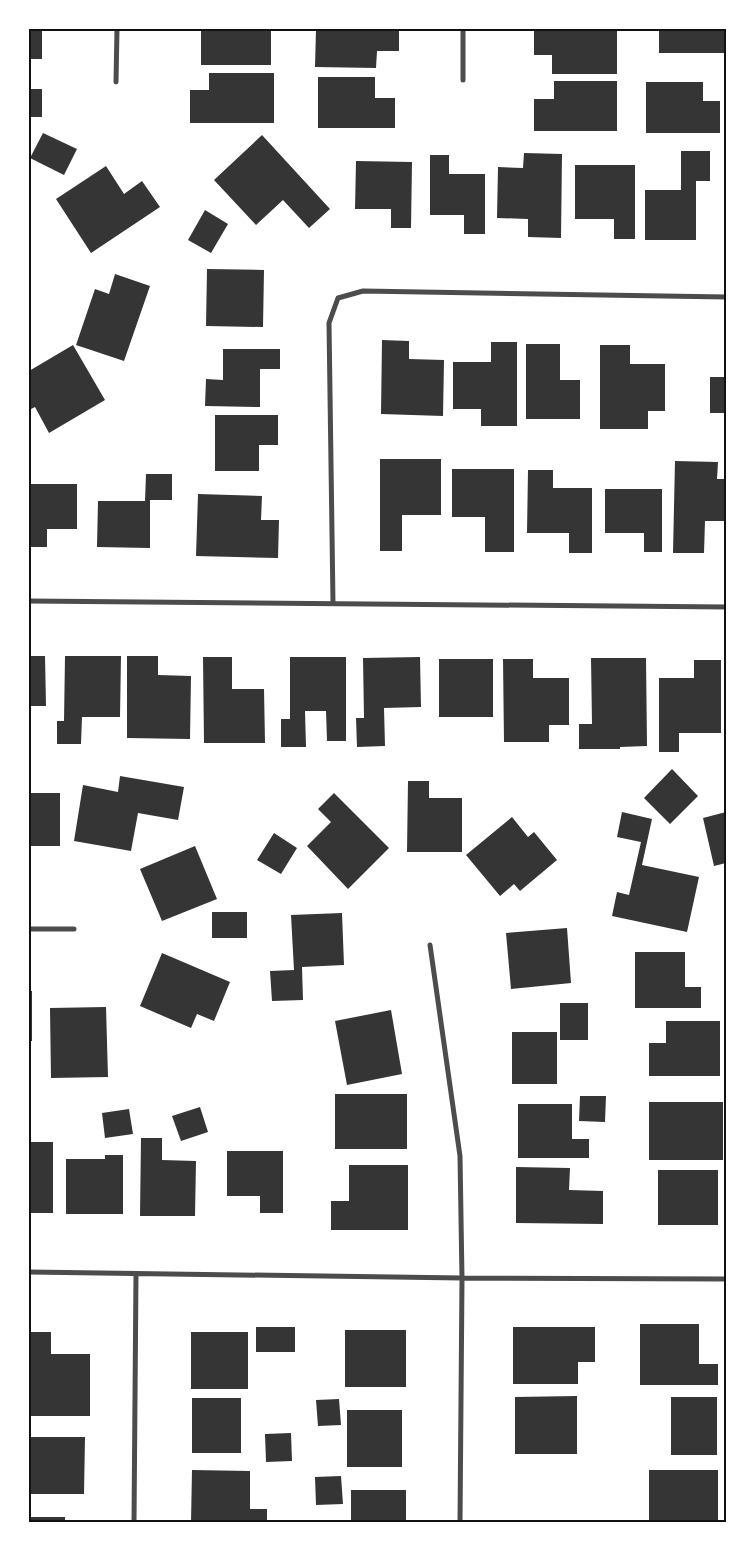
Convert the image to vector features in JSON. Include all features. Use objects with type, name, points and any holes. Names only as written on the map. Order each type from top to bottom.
[{"type":"street","points":[[116,82],[117,29]]},
{"type":"street","points":[[463,29],[463,80]]},
{"type":"street","points":[[333,603],[329,323],[338,298],[362,291],[726,297]]},
{"type":"street","points":[[29,601],[726,607]]},
{"type":"street","points":[[29,929],[74,929]]},
{"type":"street","points":[[430,945],[460,1156],[462,1278],[460,1522]]},
{"type":"street","points":[[29,1272],[462,1278],[726,1279]]},
{"type":"street","points":[[134,1522],[136,1274]]},
{"type":"building","points":[[29,29],[42,29],[42,59],[29,59]]},
{"type":"building","points":[[201,29],[271,29],[271,65],[201,65]]},
{"type":"building","points":[[316,29],[399,29],[399,51],[377,51],[376,68],[315,67]]},
{"type":"building","points":[[534,29],[617,29],[617,74],[552,74],[552,55],[534,55]]},
{"type":"building","points":[[659,29],[726,29],[726,53],[659,53]]},
{"type":"building","points":[[209,73],[274,73],[274,123],[190,123],[190,90],[209,90]]},
{"type":"building","points":[[318,77],[375,77],[375,98],[395,98],[395,128],[318,128]]},
{"type":"building","points":[[554,81],[617,81],[617,131],[534,131],[534,99],[554,99]]},
{"type":"building","points":[[646,82],[703,82],[703,101],[720,101],[720,133],[646,133]]},
{"type":"building","points":[[29,89],[42,89],[42,117],[29,117]]},
{"type":"building","points":[[43,133],[77,149],[64,175],[30,158]]},
{"type":"building","points":[[262,135],[330,209],[309,228],[283,200],[256,225],[214,180]]},
{"type":"building","points":[[681,151],[710,151],[710,181],[696,181],[696,240],[645,240],[645,190],[681,190]]},
{"type":"building","points":[[524,153],[562,154],[561,238],[528,237],[528,219],[497,218],[498,167],[523,168]]},
{"type":"building","points":[[430,155],[449,155],[449,174],[485,174],[485,234],[464,234],[464,215],[430,215]]},
{"type":"building","points":[[356,161],[412,162],[411,228],[391,228],[391,209],[355,209]]},
{"type":"building","points":[[575,165],[635,165],[635,239],[614,239],[614,219],[575,219]]},
{"type":"building","points":[[106,166],[124,194],[142,181],[160,207],[91,253],[56,199]]},
{"type":"building","points":[[724,176],[726,176],[726,225],[724,225]]},
{"type":"building","points":[[205,210],[228,224],[211,253],[188,240]]},
{"type":"building","points":[[207,269],[264,270],[263,327],[206,326]]},
{"type":"building","points":[[115,274],[150,286],[124,361],[76,345],[95,289],[109,294]]},
{"type":"building","points":[[382,340],[409,341],[409,359],[444,360],[443,416],[381,414]]},
{"type":"building","points":[[491,342],[517,342],[517,426],[481,426],[481,409],[453,409],[453,362],[491,362]]},
{"type":"building","points":[[526,344],[560,344],[560,380],[580,380],[580,419],[526,419]]},
{"type":"building","points":[[73,345],[105,400],[49,433],[35,407],[29,410],[29,371]]},
{"type":"building","points":[[600,345],[630,345],[630,364],[665,364],[665,411],[648,411],[648,429],[600,429]]},
{"type":"building","points":[[223,349],[280,349],[280,369],[260,369],[260,407],[205,406],[206,379],[223,380]]},
{"type":"building","points":[[710,377],[726,377],[726,413],[710,413]]},
{"type":"building","points":[[215,415],[278,415],[278,445],[259,445],[259,471],[215,471]]},
{"type":"building","points":[[380,459],[441,459],[441,515],[402,515],[402,551],[380,551]]},
{"type":"building","points":[[675,461],[718,462],[717,479],[726,479],[726,521],[705,521],[704,553],[673,553]]},
{"type":"building","points":[[452,469],[514,469],[514,552],[485,552],[485,517],[452,517]]},
{"type":"building","points":[[528,470],[553,470],[553,488],[592,488],[592,553],[569,553],[569,533],[527,533]]},
{"type":"building","points":[[146,474],[172,474],[172,500],[150,500],[150,548],[97,547],[98,501],[145,501]]},
{"type":"building","points":[[29,484],[77,484],[77,529],[47,529],[47,547],[29,547]]},
{"type":"building","points":[[605,489],[662,489],[662,552],[644,552],[644,533],[605,533]]},
{"type":"building","points":[[198,494],[262,496],[261,520],[279,520],[278,558],[196,556]]},
{"type":"building","points":[[29,656],[45,656],[46,706],[29,706]]},
{"type":"building","points":[[65,656],[121,656],[120,717],[82,717],[81,744],[57,744],[57,721],[64,721]]},
{"type":"building","points":[[127,656],[158,656],[158,675],[191,676],[190,739],[127,738]]},
{"type":"building","points":[[203,657],[232,657],[232,689],[264,689],[265,743],[204,743]]},
{"type":"building","points":[[290,657],[346,657],[346,741],[327,741],[326,711],[305,711],[306,747],[281,747],[281,719],[290,719]]},
{"type":"building","points":[[420,657],[421,707],[384,708],[385,746],[357,747],[356,718],[364,718],[363,658]]},
{"type":"building","points":[[591,658],[646,658],[647,746],[620,747],[620,749],[579,749],[579,724],[592,724]]},
{"type":"building","points":[[439,659],[493,659],[493,717],[439,717]]},
{"type":"building","points":[[503,659],[533,659],[533,678],[569,678],[569,725],[549,725],[549,742],[504,742]]},
{"type":"building","points":[[694,660],[721,660],[721,733],[679,733],[679,752],[659,752],[659,678],[694,678]]},
{"type":"building","points":[[672,769],[698,796],[670,824],[644,798]]},
{"type":"building","points":[[120,776],[184,787],[178,820],[138,813],[131,851],[74,841],[83,785],[118,792]]},
{"type":"building","points":[[408,781],[429,781],[429,798],[462,798],[462,852],[407,852]]},
{"type":"building","points":[[29,793],[60,793],[60,846],[29,846]]},
{"type":"building","points":[[334,793],[389,848],[348,889],[307,846],[331,822],[318,809]]},
{"type":"building","points":[[622,812],[652,819],[642,865],[699,877],[687,932],[612,916],[617,892],[629,895],[641,842],[617,837]]},
{"type":"building","points":[[726,812],[726,863],[714,866],[703,818]]},
{"type":"building","points":[[512,817],[528,837],[534,832],[557,860],[520,891],[514,884],[500,896],[466,855]]},
{"type":"building","points":[[274,833],[297,848],[281,874],[257,860]]},
{"type":"building","points":[[195,846],[217,899],[162,921],[140,869]]},
{"type":"building","points":[[212,912],[247,912],[247,938],[212,938]]},
{"type":"building","points":[[342,913],[344,965],[302,967],[303,1000],[272,1001],[270,971],[294,970],[291,915]]},
{"type":"building","points":[[567,928],[571,983],[511,989],[506,933]]},
{"type":"building","points":[[635,952],[685,952],[685,987],[701,987],[701,1008],[635,1008]]},
{"type":"building","points":[[162,953],[230,982],[214,1021],[197,1014],[191,1028],[140,1006]]},
{"type":"building","points":[[29,991],[32,991],[32,1041],[29,1041]]},
{"type":"building","points":[[560,1003],[588,1003],[588,1040],[560,1040]]},
{"type":"building","points":[[106,1007],[108,1077],[51,1078],[50,1008]]},
{"type":"building","points":[[391,1010],[402,1074],[347,1085],[335,1021]]},
{"type":"building","points":[[666,1021],[720,1021],[720,1076],[649,1076],[649,1043],[666,1043]]},
{"type":"building","points":[[512,1032],[557,1032],[557,1084],[512,1084]]},
{"type":"building","points":[[335,1094],[407,1094],[407,1149],[335,1149]]},
{"type":"building","points":[[580,1096],[606,1096],[605,1122],[579,1121]]},
{"type":"building","points":[[649,1102],[723,1102],[723,1160],[649,1160]]},
{"type":"building","points":[[518,1104],[572,1104],[572,1139],[589,1139],[589,1158],[518,1158]]},
{"type":"building","points":[[200,1107],[208,1132],[181,1141],[172,1116]]},
{"type":"building","points":[[129,1109],[133,1134],[105,1138],[102,1113]]},
{"type":"building","points":[[141,1138],[162,1138],[162,1160],[196,1161],[195,1216],[140,1216]]},
{"type":"building","points":[[29,1142],[53,1142],[53,1213],[29,1213]]},
{"type":"building","points":[[227,1151],[283,1151],[283,1213],[260,1213],[260,1196],[227,1196]]},
{"type":"building","points":[[105,1155],[123,1155],[123,1214],[66,1214],[66,1159],[105,1159]]},
{"type":"building","points":[[349,1165],[408,1165],[408,1230],[331,1230],[331,1201],[349,1201]]},
{"type":"building","points":[[516,1167],[570,1168],[569,1190],[603,1191],[603,1224],[516,1223]]},
{"type":"building","points":[[658,1170],[718,1170],[718,1225],[658,1225]]},
{"type":"building","points":[[640,1324],[699,1324],[699,1364],[718,1364],[718,1385],[640,1385]]},
{"type":"building","points":[[256,1327],[295,1327],[295,1352],[256,1352]]},
{"type":"building","points":[[513,1327],[595,1327],[595,1362],[578,1362],[578,1384],[513,1384]]},
{"type":"building","points":[[345,1330],[406,1330],[406,1387],[345,1387]]},
{"type":"building","points":[[29,1332],[51,1332],[51,1354],[90,1354],[90,1416],[29,1416]]},
{"type":"building","points":[[191,1332],[248,1332],[248,1389],[191,1389]]},
{"type":"building","points":[[577,1396],[577,1454],[515,1454],[515,1397]]},
{"type":"building","points":[[671,1397],[717,1397],[717,1455],[671,1455]]},
{"type":"building","points":[[192,1398],[241,1398],[241,1453],[192,1453]]},
{"type":"building","points":[[339,1399],[341,1425],[318,1426],[316,1400]]},
{"type":"building","points":[[347,1410],[402,1410],[402,1467],[347,1467]]},
{"type":"building","points":[[291,1433],[292,1461],[266,1462],[265,1434]]},
{"type":"building","points":[[29,1437],[85,1437],[84,1494],[29,1494]]},
{"type":"building","points":[[192,1470],[250,1471],[250,1509],[267,1509],[267,1522],[191,1522]]},
{"type":"building","points":[[649,1470],[718,1470],[718,1522],[649,1522]]},
{"type":"building","points":[[341,1476],[343,1504],[316,1505],[315,1477]]},
{"type":"building","points":[[351,1490],[406,1490],[406,1522],[351,1522]]},
{"type":"building","points":[[29,1517],[65,1517],[65,1522],[29,1522]]}]
